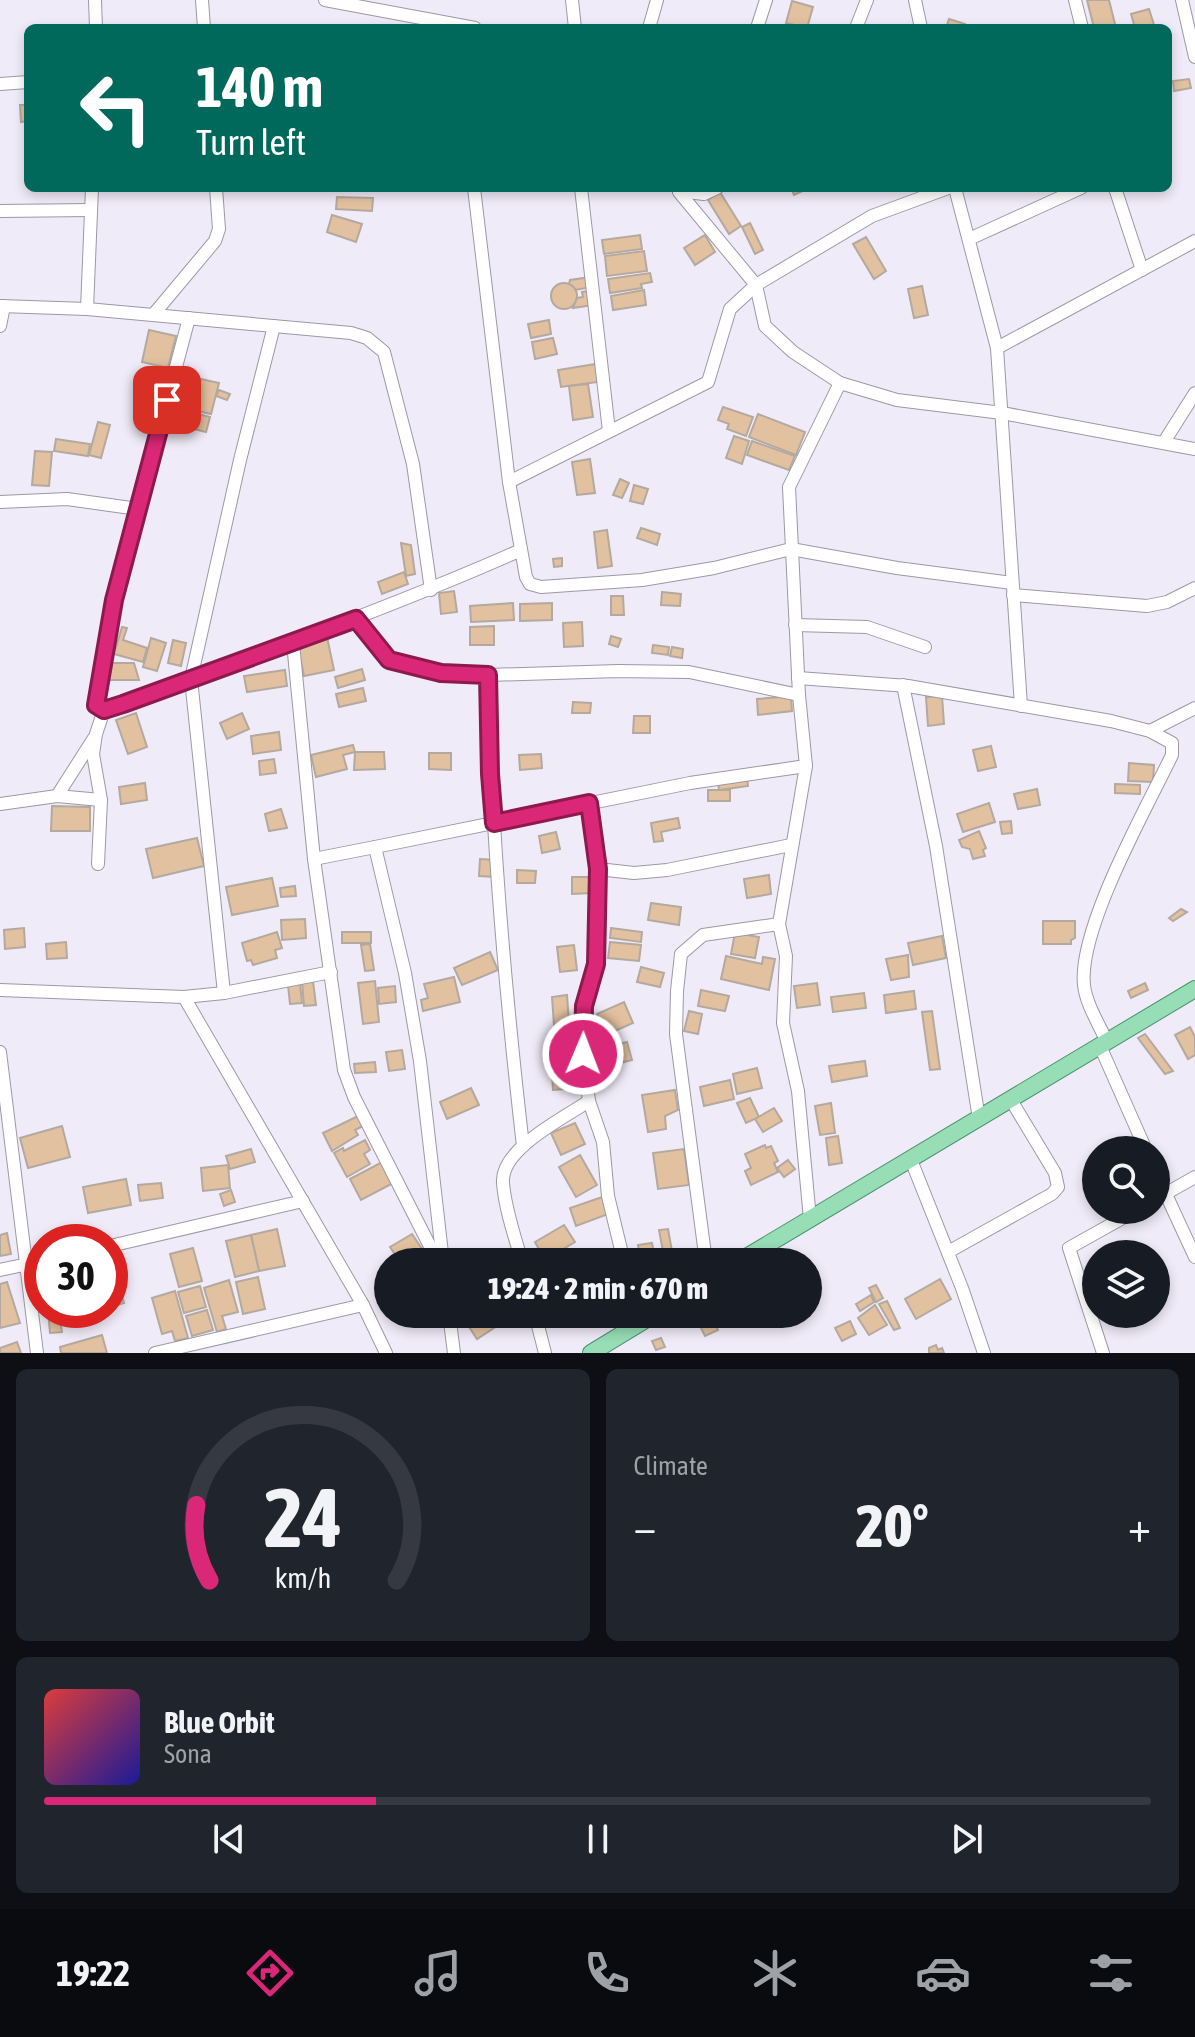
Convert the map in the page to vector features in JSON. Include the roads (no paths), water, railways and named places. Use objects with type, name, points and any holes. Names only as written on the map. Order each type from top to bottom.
[{"type":"main road","points":[[761,1248],[1195,989]]},
{"type":"main road","points":[[591,1353],[626,1328]]},
{"type":"street","points":[[95,0],[96,24]]},
{"type":"street","points":[[202,0],[204,24]]},
{"type":"street","points":[[325,0],[446,24]]},
{"type":"street","points":[[572,0],[575,24]]},
{"type":"street","points":[[650,24],[657,0]]},
{"type":"street","points":[[758,24],[766,0]]},
{"type":"street","points":[[858,24],[867,0]]},
{"type":"street","points":[[915,0],[920,24]]},
{"type":"street","points":[[1075,0],[1081,24]]},
{"type":"street","points":[[1182,0],[1195,57]]},
{"type":"street","points":[[0,84],[24,82]]},
{"type":"street","points":[[87,309],[92,192]]},
{"type":"street","points":[[153,315],[215,241],[219,229],[216,192]]},
{"type":"street","points":[[474,192],[509,482],[526,577],[530,584],[541,587],[642,580],[714,568],[791,549],[1013,589],[1147,606],[1167,602],[1195,588]]},
{"type":"street","points":[[581,192],[609,431]]},
{"type":"street","points":[[680,192],[756,285],[765,326],[793,352],[840,383],[897,400],[1002,413],[1195,449]]},
{"type":"street","points":[[509,482],[708,382],[730,309],[756,285],[872,216],[937,192]]},
{"type":"street","points":[[956,192],[997,348],[1021,706]]},
{"type":"street","points":[[969,239],[1072,192]]},
{"type":"street","points":[[1116,192],[1142,270]]},
{"type":"street","points":[[0,211],[91,210]]},
{"type":"street","points":[[997,348],[1195,241]]},
{"type":"street","points":[[0,326],[2,306],[87,309],[351,333],[367,338],[384,352],[413,464],[431,590]]},
{"type":"street","points":[[189,318],[114,600],[96,701],[99,709],[104,710],[293,643],[431,590],[521,550]]},
{"type":"street","points":[[224,993],[191,679],[240,460],[274,326]]},
{"type":"street","points":[[810,1219],[798,1091],[783,1023],[786,956],[779,924],[806,766],[799,695],[789,487],[840,383]]},
{"type":"street","points":[[1164,442],[1195,393]]},
{"type":"street","points":[[0,502],[67,499],[138,509]]},
{"type":"street","points":[[356,619],[389,660],[441,673],[689,672],[799,695]]},
{"type":"street","points":[[795,625],[867,627],[925,647]]},
{"type":"street","points":[[293,643],[314,859],[344,1070],[354,1097],[433,1248]]},
{"type":"street","points":[[488,675],[490,774],[506,998],[523,1146]]},
{"type":"street","points":[[798,678],[903,685],[1111,721],[1150,731],[1172,743],[1172,755],[1110,884],[1089,939],[1083,966],[1086,996],[1140,1136]]},
{"type":"street","points":[[903,685],[936,846],[979,1119]]},
{"type":"street","points":[[1150,731],[1195,708]]},
{"type":"street","points":[[98,864],[101,800],[93,754],[104,710]]},
{"type":"street","points":[[57,796],[96,734]]},
{"type":"street","points":[[314,859],[690,783],[806,766]]},
{"type":"street","points":[[0,804],[57,796],[101,800]]},
{"type":"street","points":[[589,803],[598,869],[596,964],[584,1006],[583,1054],[589,1101],[603,1142],[608,1196],[621,1248]]},
{"type":"street","points":[[598,869],[634,873],[667,870],[791,845]]},
{"type":"street","points":[[375,847],[405,973],[420,1061],[439,1248]]},
{"type":"street","points":[[704,1248],[676,1034],[681,954],[703,935],[779,924]]},
{"type":"street","points":[[0,990],[184,997],[224,993],[331,972]]},
{"type":"street","points":[[184,997],[363,1305],[386,1353]]},
{"type":"street","points":[[0,1052],[24,1248]]},
{"type":"street","points":[[948,1252],[1052,1194],[1058,1187],[1055,1173],[1011,1100]]},
{"type":"street","points":[[519,1248],[502,1180],[506,1164],[523,1146],[589,1101]]},
{"type":"street","points":[[911,1160],[984,1353]]},
{"type":"street","points":[[1170,1191],[1195,1177]]},
{"type":"street","points":[[128,1242],[303,1201]]},
{"type":"street","points":[[1170,1214],[1195,1257]]},
{"type":"street","points":[[1103,1353],[1069,1248],[1112,1224]]},
{"type":"street","points":[[0,1270],[24,1264]]},
{"type":"street","points":[[155,1353],[363,1305]]},
{"type":"street","points":[[34,1328],[37,1353]]},
{"type":"street","points":[[451,1328],[454,1353]]},
{"type":"street","points":[[539,1328],[545,1353]]}]
